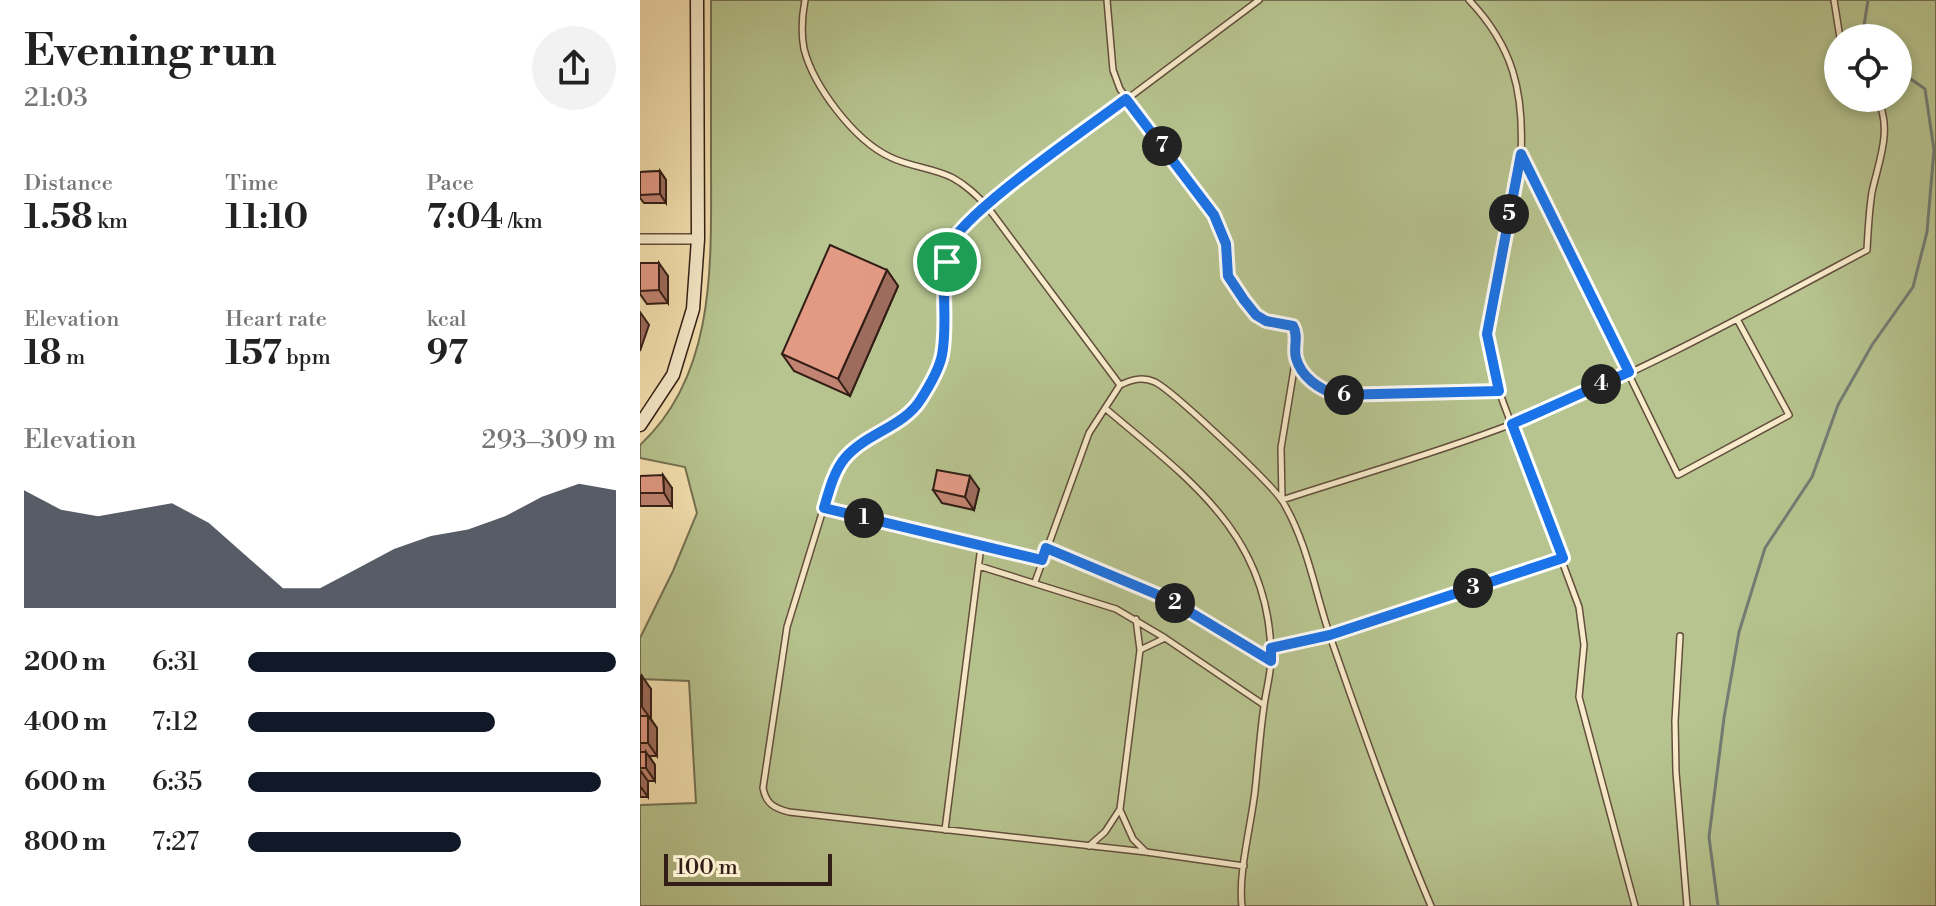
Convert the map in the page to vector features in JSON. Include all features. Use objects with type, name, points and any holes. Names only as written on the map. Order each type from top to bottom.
[{"type":"street","points":[[640,425],[673,375],[684,344],[694,296],[698,239],[697,0]]},
{"type":"street","points":[[640,239],[698,239]]},
{"type":"lane","points":[[805,0],[802,21],[804,46],[811,68],[837,110],[863,138],[885,155],[907,165],[952,177],[970,189],[986,205],[1120,385]]},
{"type":"lane","points":[[1107,0],[1113,70],[1126,99],[1214,215],[1226,244],[1228,276],[1244,300],[1256,315],[1266,321],[1293,326],[1297,333],[1281,448],[1282,500]]},
{"type":"lane","points":[[1244,866],[789,812],[775,808],[765,800],[763,788],[787,627],[830,487],[843,460],[853,450],[900,421],[919,403],[933,379],[942,356],[945,277],[951,243],[963,226],[986,205],[1259,0]]},
{"type":"lane","points":[[1469,0],[1497,36],[1514,72],[1521,103],[1521,154],[1487,334],[1499,391],[1579,607],[1584,645],[1579,697],[1635,906]]},
{"type":"lane","points":[[1834,0],[1838,24]]},
{"type":"lane","points":[[1282,500],[1512,424],[1629,372],[1867,250],[1872,195],[1885,143],[1883,112]]},
{"type":"lane","points":[[1521,154],[1678,475],[1789,415],[1737,319]]},
{"type":"lane","points":[[1296,357],[1306,376],[1323,390],[1337,395],[1499,391]]},
{"type":"lane","points":[[1035,582],[1089,433],[1120,385],[1134,379],[1156,382],[1205,424],[1282,500],[1307,553],[1330,635],[1431,906]]},
{"type":"lane","points":[[1106,409],[1170,463],[1217,509],[1236,533],[1264,597],[1270,619],[1271,661],[1244,866],[1242,906]]},
{"type":"lane","points":[[824,508],[1042,560]]},
{"type":"lane","points":[[945,830],[981,546]]},
{"type":"lane","points":[[1046,548],[1170,600],[1271,661]]},
{"type":"lane","points":[[1271,648],[1330,635],[1563,558]]},
{"type":"lane","points":[[979,566],[1116,609],[1136,619],[1264,705]]},
{"type":"lane","points":[[1088,847],[1105,832],[1120,809],[1140,650],[1136,619]]},
{"type":"lane","points":[[1680,636],[1675,721],[1676,772],[1687,906]]},
{"type":"lane","points":[[1140,650],[1165,638]]},
{"type":"lane","points":[[1120,809],[1133,839],[1146,852]]},
{"type":"green space","points":[[711,0],[1936,0],[1936,906],[640,906],[640,805],[696,803],[689,681],[640,679],[640,638],[697,513],[685,467],[640,458],[640,445],[665,417],[684,385],[696,351],[709,277]]},
{"type":"building","points":[[660,171],[660,194],[640,195],[640,172]]},
{"type":"building","points":[[830,245],[887,270],[838,379],[782,354]]},
{"type":"building","points":[[640,263],[659,263],[659,290],[640,291]]},
{"type":"building","points":[[937,470],[970,476],[965,497],[933,490]]},
{"type":"building","points":[[663,475],[664,493],[640,493],[640,476]]},
{"type":"building","points":[[642,676],[642,707],[640,707]]},
{"type":"building","points":[[640,716],[648,716],[648,743],[640,743]]},
{"type":"building","points":[[640,752],[646,752],[646,768],[640,768]]},
{"type":"waterway","points":[[1864,24],[1868,0]]},
{"type":"waterway","points":[[1718,906],[1709,837],[1724,718],[1739,632],[1765,548],[1812,477],[1838,405],[1872,345],[1913,287],[1927,232],[1934,150],[1925,89],[1912,80]]},
{"type":"route","points":[[1126,99],[1214,215],[1226,244],[1228,276],[1244,300],[1256,315],[1266,321],[1293,326],[1297,333],[1296,357],[1306,376],[1315,384],[1337,395],[1350,396],[1499,391],[1487,334],[1521,154],[1629,372],[1512,424],[1563,558],[1330,635],[1271,648],[1271,661],[1170,600],[1046,548],[1042,560],[824,508],[843,460],[853,450],[900,421],[919,403],[933,379],[942,356],[947,262],[951,243],[963,226],[986,205],[1126,99]]}]
